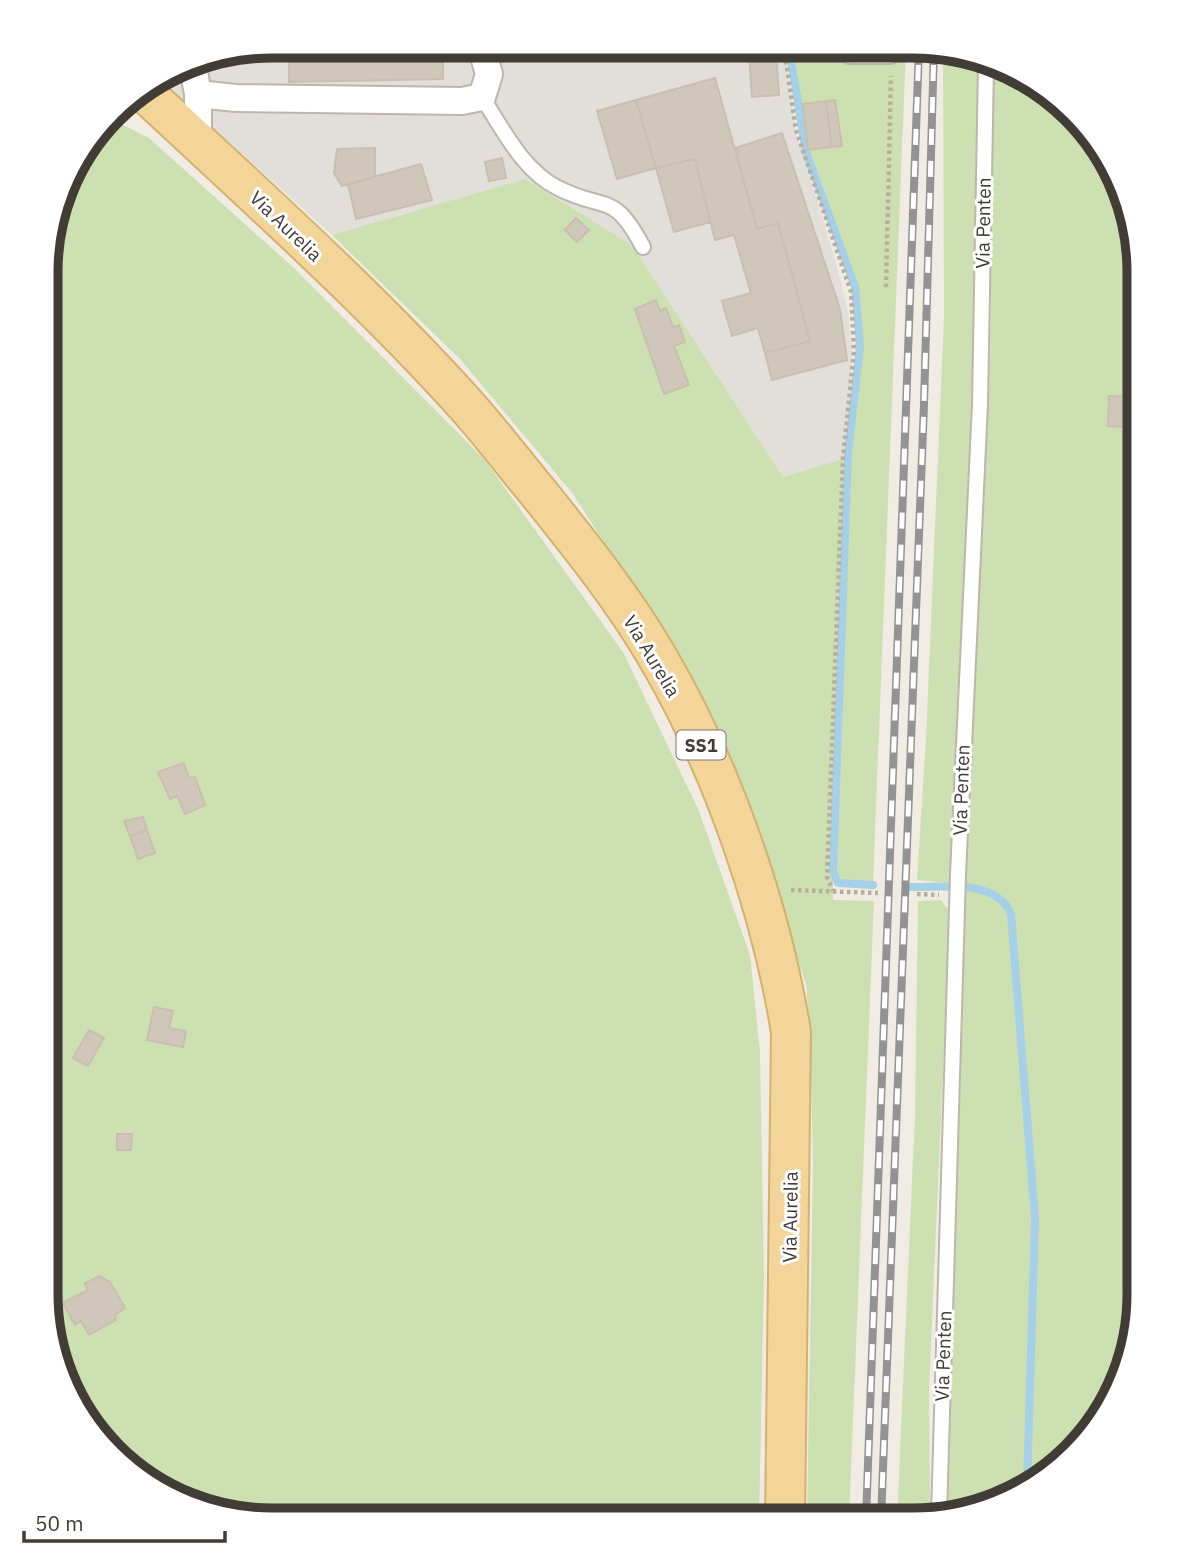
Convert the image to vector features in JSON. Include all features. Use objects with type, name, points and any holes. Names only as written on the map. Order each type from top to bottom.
[{"type":"main road","name":"Via Aurelia","points":[[149,97],[371,308],[467,406],[578,542],[658,658],[717,777],[757,890],[783,982],[791,1032],[785,1508]]},
{"type":"street","points":[[198,94],[236,98],[462,101],[482,97],[489,74],[484,58]]},
{"type":"street","points":[[194,73],[198,94],[198,143]]},
{"type":"lane","name":"Via Penten","points":[[939,1506],[958,892],[980,404],[986,71]]},
{"type":"lane","points":[[482,97],[510,141],[534,170],[558,188],[611,205],[630,223],[643,247]]},
{"type":"path","points":[[786,58],[796,130],[851,292],[854,351],[842,458],[827,877],[833,891]]},
{"type":"path","points":[[886,287],[891,58]]},
{"type":"path","points":[[757,890],[878,893]]},
{"type":"shaded area","points":[[258,58],[786,58],[796,133],[835,259],[848,312],[852,352],[851,457],[783,477],[632,245],[525,179],[332,235],[166,85],[203,69]]},
{"type":"green space","points":[[795,58],[906,58],[873,883],[839,882],[835,871],[842,674],[833,871],[833,900],[874,901],[849,1508],[807,1508],[813,1165],[810,1028],[806,984],[779,901],[627,578],[573,494],[460,359],[332,235],[525,179],[632,245],[783,477],[850,457],[862,346],[859,290],[807,149]]},
{"type":"green space","points":[[943,60],[981,69],[968,504],[950,883],[917,880],[926,738],[944,316]]},
{"type":"green space","points":[[994,74],[1044,102],[1074,131],[1091,153],[1111,190],[1120,216],[1125,244],[1127,1308],[1116,1363],[1091,1413],[1074,1435],[1032,1472],[1008,1486],[982,1497],[948,1505],[961,987],[990,364]]},
{"type":"green space","points":[[118,124],[149,138],[294,268],[484,459],[623,652],[699,811],[750,955],[760,1052],[764,1274],[759,1508],[244,1506],[216,1501],[190,1492],[141,1464],[111,1435],[80,1389],[69,1363],[58,1308],[58,272],[65,216],[74,190],[86,165]]},
{"type":"green space","points":[[941,900],[950,912],[929,1389],[930,1507],[898,1508],[915,1114],[918,901]]},
{"type":"building","points":[[289,58],[443,58],[443,79],[289,82]]},
{"type":"building","points":[[749,58],[776,58],[779,95],[752,97]]},
{"type":"building","points":[[715,78],[757,229],[778,223],[810,341],[765,353],[758,328],[732,336],[722,301],[751,293],[734,235],[715,240],[695,159],[656,168],[636,100]]},
{"type":"building","points":[[636,100],[656,168],[617,179],[597,111]]},
{"type":"building","points":[[835,100],[842,146],[832,147],[826,101]]},
{"type":"building","points":[[826,101],[832,147],[808,150],[803,104]]},
{"type":"building","points":[[782,133],[840,309],[847,360],[772,380],[765,353],[810,341],[778,223],[757,229],[735,148]]},
{"type":"building","points":[[375,148],[375,177],[342,186],[334,173],[337,149]]},
{"type":"building","points":[[502,158],[506,178],[489,181],[485,162]]},
{"type":"building","points":[[695,159],[710,222],[674,232],[656,168]]},
{"type":"building","points":[[421,164],[432,200],[356,219],[348,184]]},
{"type":"building","points":[[576,218],[589,230],[577,242],[565,230]]},
{"type":"building","points":[[656,300],[660,311],[666,308],[673,327],[679,325],[685,342],[674,346],[689,385],[664,394],[635,309]]},
{"type":"building","points":[[1109,396],[1127,397],[1127,427],[1108,426]]},
{"type":"building","points":[[184,763],[189,778],[195,777],[205,805],[185,814],[177,796],[170,799],[158,772]]},
{"type":"building","points":[[143,817],[147,830],[130,836],[124,821]]},
{"type":"building","points":[[147,830],[155,853],[138,859],[130,836]]},
{"type":"building","points":[[154,1007],[173,1011],[169,1028],[186,1031],[183,1047],[147,1040]]},
{"type":"building","points":[[89,1030],[104,1038],[88,1066],[73,1058]]},
{"type":"building","points":[[117,1134],[132,1134],[131,1150],[117,1150]]},
{"type":"building","points":[[99,1276],[110,1282],[125,1308],[115,1315],[116,1320],[89,1335],[81,1321],[75,1325],[63,1303],[88,1290],[85,1284]]},
{"type":"waterway","points":[[791,58],[806,152],[855,287],[860,346],[848,453],[833,871],[838,883],[873,885]]},
{"type":"waterway","points":[[909,887],[952,886],[981,890],[1004,903],[1011,914],[1035,1218],[1027,1475]]},
{"type":"railway","points":[[866,1508],[919,58]]},
{"type":"railway","points":[[881,1508],[924,404],[934,59]]}]
